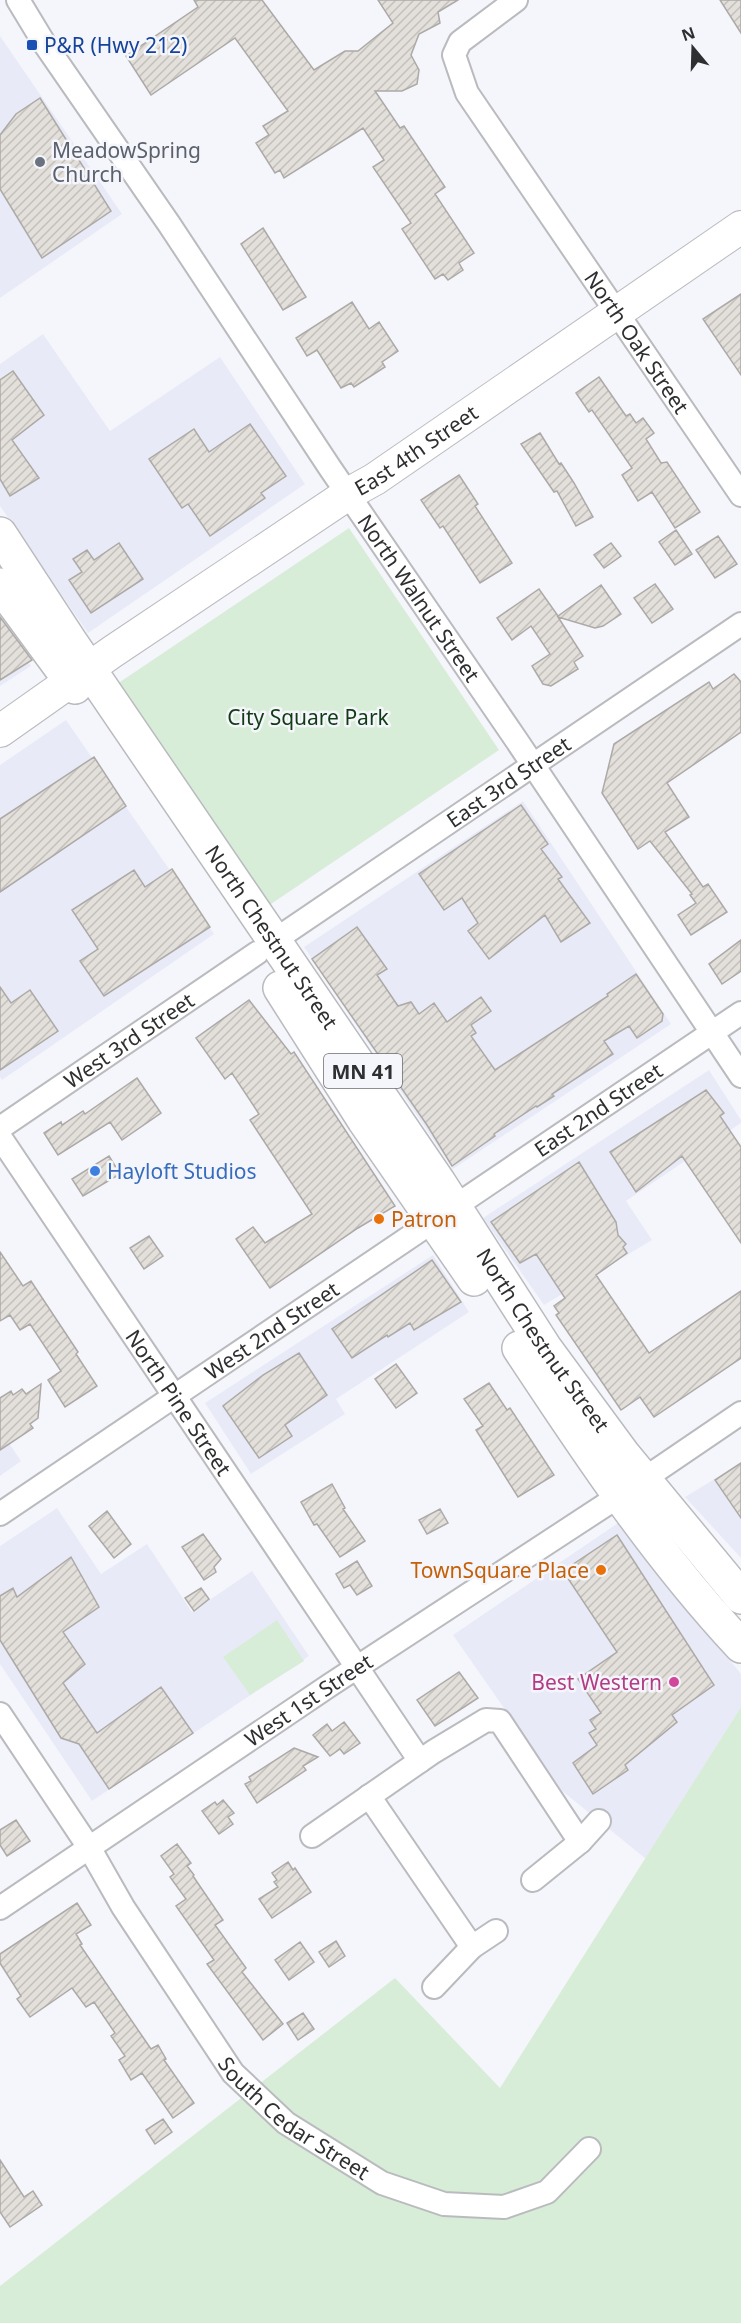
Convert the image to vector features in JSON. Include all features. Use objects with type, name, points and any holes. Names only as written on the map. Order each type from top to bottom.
[{"type":"main road","name":"North Chestnut Street","points":[[0,534],[80,674],[266,946],[438,1181],[444,1214],[623,1454],[632,1488],[682,1577],[741,1647]]},
{"type":"main road","name":"North Chestnut Street","points":[[0,585],[80,674]]},
{"type":"main road","name":"North Chestnut Street","points":[[632,1488],[741,1597]]},
{"type":"street","name":"North Walnut Street","points":[[18,0],[44,43],[179,239],[348,494],[741,1076]]},
{"type":"street","name":"North Oak Street","points":[[516,0],[460,42],[454,55],[467,93],[741,495]]},
{"type":"street","name":"East 4th Street","points":[[0,730],[348,494],[375,479],[741,227]]},
{"type":"street","name":"East 3rd Street","points":[[266,946],[741,624]]},
{"type":"street","name":"West 3rd Street","points":[[0,1128],[266,946]]},
{"type":"street","name":"East 2nd Street","points":[[444,1214],[741,1013]]},
{"type":"street","name":"North Pine Street","points":[[0,1137],[420,1761]]},
{"type":"street","name":"West 2nd Street","points":[[0,1514],[444,1214]]},
{"type":"street","name":"West 1st Street","points":[[0,1908],[358,1667],[632,1488],[741,1413]]},
{"type":"street","name":"South Cedar Street","points":[[0,1714],[90,1849],[123,1907],[233,2073],[286,2123],[382,2183],[444,2204],[504,2207],[547,2192],[589,2150]]},
{"type":"street","points":[[312,1836],[420,1761],[486,1720],[500,1721],[580,1842]]},
{"type":"street","points":[[369,1796],[471,1947]]},
{"type":"street","points":[[533,1880],[580,1842],[599,1821]]},
{"type":"street","points":[[434,1987],[471,1947],[496,1931]]},
{"type":"shaded area","name":"MeadowSpring Church","points":[[0,36],[122,214],[0,298]]},
{"type":"shaded area","points":[[43,334],[110,431],[220,357],[305,484],[88,633],[0,506],[0,364]]},
{"type":"shaded area","points":[[0,620],[31,666],[0,686]]},
{"type":"shaded area","points":[[66,720],[214,934],[2,1080],[0,1077],[0,765]]},
{"type":"shaded area","points":[[523,801],[671,1024],[453,1169],[304,947]]},
{"type":"shaded area","points":[[709,1070],[741,1123],[626,1201],[652,1240],[544,1305],[483,1218]]},
{"type":"shaded area","points":[[433,1255],[469,1312],[336,1399],[345,1414],[251,1474],[205,1403]]},
{"type":"shaded area","points":[[0,1430],[21,1461],[0,1476]]},
{"type":"shaded area","points":[[741,1463],[741,1558],[685,1497]]},
{"type":"shaded area","points":[[57,1508],[101,1574],[147,1544],[192,1612],[252,1571],[309,1656],[92,1801],[0,1664],[0,1546]]},
{"type":"shaded area","points":[[618,1523],[741,1674],[741,1707],[646,1859],[561,1790],[453,1635]]},
{"type":"green space","name":"City Square Park","points":[[349,528],[499,750],[268,906],[117,684]]},
{"type":"green space","points":[[277,1620],[304,1661],[250,1695],[223,1657]]},
{"type":"green space","points":[[741,1707],[741,2323],[0,2323],[0,2286],[395,1978],[500,2088]]},
{"type":"building","points":[[194,0],[262,0],[314,70],[345,51],[358,51],[393,23],[378,0],[458,0],[438,12],[440,23],[419,34],[411,55],[419,70],[417,84],[402,91],[375,91],[400,128],[404,126],[445,187],[435,194],[474,253],[459,263],[463,270],[448,280],[443,274],[435,279],[402,229],[411,223],[373,167],[384,160],[363,128],[284,178],[280,170],[275,173],[256,143],[269,135],[263,126],[288,111],[235,38],[151,95],[126,56],[198,7]]},
{"type":"building","points":[[720,0],[741,0],[741,33]]},
{"type":"building","name":"MeadowSpring Church","points":[[40,98],[111,211],[42,258],[0,189],[0,135],[16,114]]},
{"type":"building","points":[[263,228],[306,297],[283,310],[241,244]]},
{"type":"building","points":[[741,294],[741,375],[703,319]]},
{"type":"building","points":[[352,302],[369,329],[379,322],[398,351],[382,362],[385,367],[354,387],[351,383],[341,388],[317,350],[307,356],[296,338]]},
{"type":"building","points":[[13,371],[44,415],[12,440],[39,478],[10,496],[0,479],[0,380]]},
{"type":"building","points":[[599,377],[626,416],[630,414],[636,423],[643,418],[654,433],[646,439],[661,463],[667,462],[700,512],[675,528],[652,492],[638,501],[622,475],[632,468],[592,410],[589,412],[576,393]]},
{"type":"building","points":[[250,424],[286,476],[261,493],[265,498],[210,536],[188,504],[182,508],[149,459],[194,429],[209,452]]},
{"type":"building","points":[[540,433],[574,483],[593,517],[576,526],[557,491],[554,492],[521,444]]},
{"type":"building","points":[[459,475],[478,504],[475,506],[512,563],[480,583],[443,526],[440,528],[421,500]]},
{"type":"building","points":[[676,530],[692,554],[675,565],[659,542]]},
{"type":"building","points":[[718,536],[737,564],[715,578],[696,550]]},
{"type":"building","points":[[119,543],[143,579],[91,613],[69,580],[82,572],[73,559],[87,550],[94,560]]},
{"type":"building","points":[[611,543],[621,556],[604,568],[594,555]]},
{"type":"building","points":[[655,584],[673,609],[652,623],[634,598]]},
{"type":"building","points":[[601,585],[621,614],[603,626],[595,628],[558,617],[583,656],[574,662],[578,669],[551,686],[543,684],[532,666],[550,654],[531,626],[512,640],[497,618],[539,589],[558,616]]},
{"type":"building","points":[[0,617],[32,660],[0,680]]},
{"type":"building","points":[[734,674],[741,682],[741,732],[667,783],[689,817],[665,832],[703,887],[708,884],[727,912],[691,935],[678,915],[696,903],[690,895],[692,894],[650,841],[638,849],[602,793],[614,744],[709,682],[713,689]]},
{"type":"building","points":[[94,757],[126,806],[0,892],[0,819]]},
{"type":"building","points":[[521,805],[548,844],[541,849],[562,877],[558,879],[590,923],[561,942],[545,915],[489,959],[468,931],[478,923],[462,898],[444,910],[419,874]]},
{"type":"building","points":[[172,869],[210,927],[104,996],[80,961],[98,949],[72,910],[134,870],[145,887]]},
{"type":"building","points":[[357,927],[387,969],[377,975],[398,1006],[411,1002],[419,1014],[434,1003],[447,1022],[481,997],[491,1011],[471,1025],[476,1033],[471,1036],[495,1070],[608,996],[607,994],[636,974],[663,1014],[662,1021],[637,1038],[629,1026],[604,1041],[613,1054],[552,1094],[554,1096],[494,1134],[495,1136],[452,1166],[427,1125],[312,959]]},
{"type":"building","points":[[741,940],[741,971],[722,984],[709,964]]},
{"type":"building","points":[[0,987],[11,1003],[30,990],[58,1031],[0,1070]]},
{"type":"building","points":[[249,1000],[291,1054],[294,1052],[395,1206],[358,1228],[270,1288],[236,1239],[253,1227],[265,1243],[312,1214],[250,1120],[259,1114],[232,1073],[225,1079],[196,1038]]},
{"type":"building","points":[[137,1078],[161,1113],[122,1140],[110,1122],[58,1155],[44,1133],[61,1122],[62,1125],[83,1111],[85,1114]]},
{"type":"building","points":[[706,1090],[724,1113],[720,1116],[741,1147],[741,1243],[682,1156],[636,1192],[610,1152]]},
{"type":"building","points":[[109,1156],[120,1174],[83,1196],[72,1179]]},
{"type":"building","points":[[579,1162],[616,1222],[618,1235],[626,1244],[623,1247],[627,1253],[596,1275],[649,1353],[741,1291],[741,1358],[654,1417],[640,1397],[621,1410],[556,1315],[559,1313],[554,1306],[565,1298],[536,1254],[520,1263],[491,1222]]},
{"type":"building","points":[[149,1236],[163,1256],[144,1269],[130,1248]]},
{"type":"building","points":[[0,1252],[23,1286],[31,1281],[78,1352],[76,1354],[97,1386],[65,1407],[48,1380],[61,1371],[30,1324],[20,1330],[10,1315],[0,1321]]},
{"type":"building","points":[[432,1260],[461,1302],[414,1330],[410,1323],[352,1358],[332,1329]]},
{"type":"building","points":[[299,1353],[327,1395],[285,1425],[292,1436],[259,1458],[223,1406],[263,1375]]},
{"type":"building","points":[[396,1364],[417,1393],[396,1408],[375,1379]]},
{"type":"building","points":[[489,1383],[507,1410],[510,1408],[554,1475],[518,1497],[476,1430],[483,1426],[464,1399]]},
{"type":"building","points":[[41,1384],[38,1418],[30,1424],[33,1428],[0,1450],[0,1398],[11,1391],[13,1395],[22,1389],[26,1394]]},
{"type":"building","points":[[741,1463],[741,1518],[715,1480]]},
{"type":"building","points":[[332,1484],[345,1508],[343,1509],[365,1541],[340,1557],[317,1524],[314,1525],[301,1502]]},
{"type":"building","points":[[440,1509],[448,1523],[427,1534],[419,1520]]},
{"type":"building","points":[[107,1511],[131,1544],[114,1558],[89,1526]]},
{"type":"building","points":[[203,1534],[221,1559],[214,1567],[216,1572],[204,1580],[182,1547]]},
{"type":"building","name":"Best Western","points":[[617,1535],[714,1685],[672,1715],[677,1722],[625,1765],[628,1770],[593,1794],[573,1763],[597,1745],[589,1733],[596,1729],[590,1720],[601,1713],[578,1679],[617,1652],[563,1571]]},
{"type":"building","points":[[71,1557],[99,1607],[63,1632],[85,1664],[63,1683],[97,1733],[161,1687],[193,1733],[109,1789],[79,1744],[61,1738],[0,1640],[0,1596],[13,1588],[17,1597]]},
{"type":"building","points":[[357,1561],[372,1586],[357,1595],[350,1585],[344,1588],[336,1574]]},
{"type":"building","points":[[201,1588],[209,1599],[194,1611],[185,1598]]},
{"type":"building","points":[[459,1672],[478,1698],[435,1726],[417,1700]]},
{"type":"building","points":[[344,1722],[360,1743],[344,1754],[340,1749],[330,1756],[313,1735],[327,1724],[332,1731]]},
{"type":"building","points":[[294,1748],[318,1757],[303,1766],[306,1770],[257,1803],[245,1784],[251,1781],[249,1777]]},
{"type":"building","points":[[223,1800],[234,1813],[228,1817],[233,1824],[219,1834],[202,1811],[215,1802],[217,1805]]},
{"type":"building","points":[[16,1820],[30,1841],[7,1856],[0,1845],[0,1830]]},
{"type":"building","points":[[177,1844],[191,1863],[187,1866],[193,1876],[223,1920],[215,1925],[246,1968],[242,1972],[283,2024],[263,2040],[207,1964],[214,1960],[176,1906],[186,1899],[170,1877],[174,1874],[161,1856]]},
{"type":"building","points":[[288,1862],[293,1870],[295,1868],[311,1892],[272,1918],[259,1899],[278,1887],[274,1882],[277,1880],[272,1873]]},
{"type":"building","points":[[77,1903],[91,1925],[76,1934],[82,1944],[80,1945],[151,2049],[158,2045],[166,2059],[164,2060],[194,2103],[173,2118],[142,2073],[131,2080],[119,2060],[125,2056],[111,2036],[115,2033],[94,2002],[86,2007],[72,1988],[30,2017],[17,1999],[21,1996],[0,1963],[0,1954]]},
{"type":"building","points":[[336,1941],[345,1956],[329,1967],[319,1952]]},
{"type":"building","points":[[300,1942],[314,1962],[289,1980],[275,1960]]},
{"type":"building","points":[[303,2013],[314,2029],[298,2040],[287,2023]]},
{"type":"building","points":[[163,2119],[172,2132],[155,2144],[146,2130]]},
{"type":"building","points":[[0,2160],[24,2197],[33,2191],[42,2205],[10,2227],[0,2212]]},
{"type":"place","name":"P&R (Hwy 212)","points":[[32,45]]},
{"type":"place","name":"MeadowSpring Church","points":[[40,162]]},
{"type":"place","name":"Hayloft Studios","points":[[95,1171]]},
{"type":"place","name":"Patron","points":[[379,1219]]},
{"type":"place","name":"TownSquare Place","points":[[601,1570]]},
{"type":"place","name":"Best Western","points":[[674,1682]]}]
